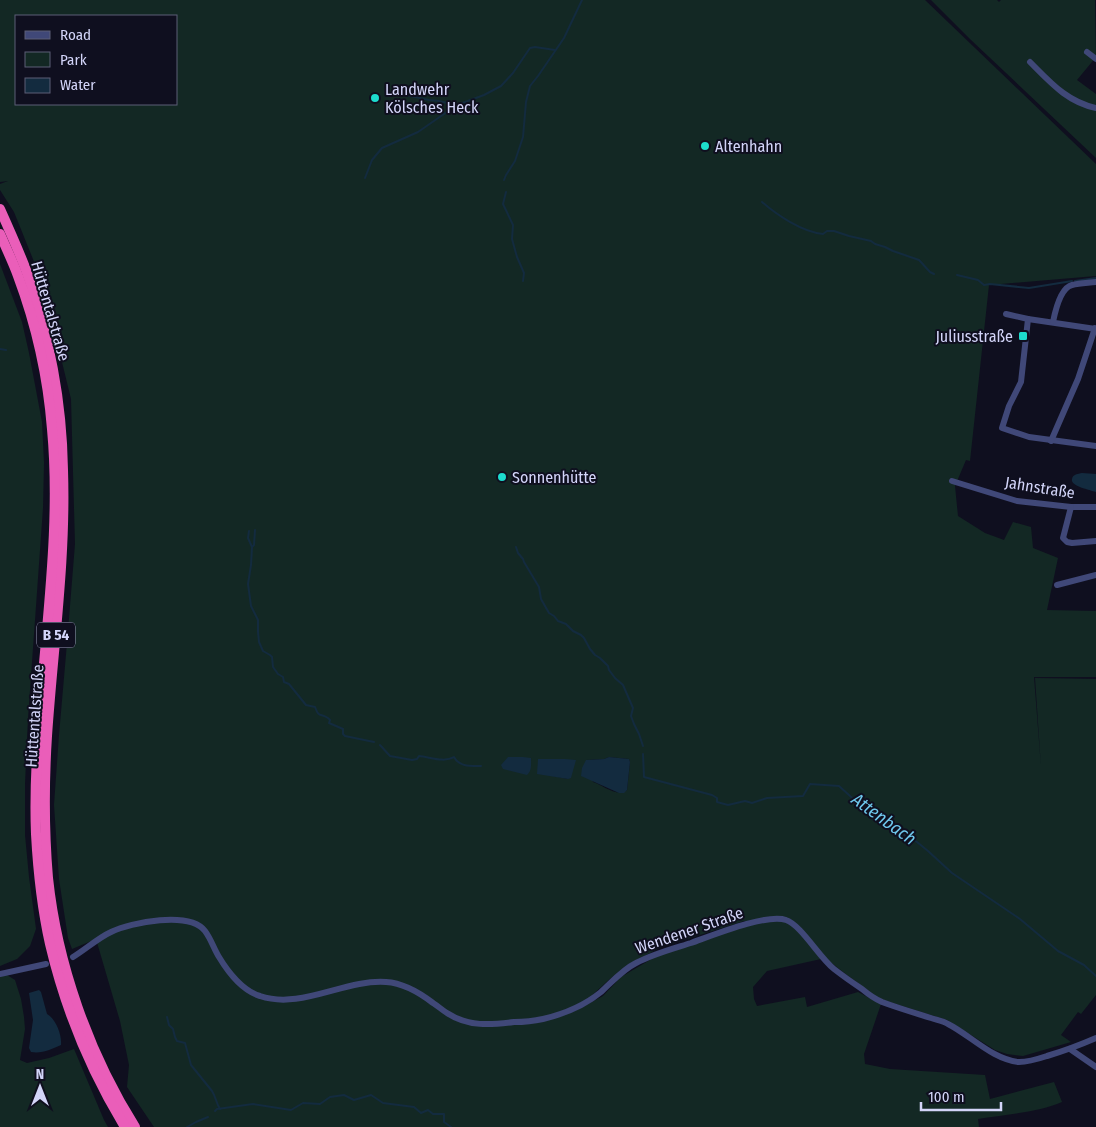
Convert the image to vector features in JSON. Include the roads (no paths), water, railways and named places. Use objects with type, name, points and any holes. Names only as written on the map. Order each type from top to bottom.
[{"type":"highway","name":"Hüttentalstraße","points":[[0,209],[26,271],[39,313],[56,391],[64,469],[60,583],[47,738],[45,789],[48,878],[53,910],[70,982],[105,1092],[125,1127]]},
{"type":"highway","name":"Hüttentalstraße","points":[[0,234],[18,276],[31,316],[41,356],[52,428],[54,502],[51,582],[38,736],[36,789],[36,832],[40,879],[50,944],[75,1024],[96,1064],[135,1127]]},
{"type":"street","points":[[1087,52],[1096,59]]},
{"type":"street","points":[[1030,62],[1069,98],[1086,106],[1096,108]]},
{"type":"street","points":[[1053,322],[1060,298],[1068,287],[1096,282]]},
{"type":"street","points":[[1006,314],[1028,319],[1096,328],[1078,380],[1051,441]]},
{"type":"street","points":[[1028,319],[1021,382],[1002,428],[1029,437],[1096,446]]},
{"type":"street","name":"Jahnstraße","points":[[952,480],[1017,500],[1071,507],[1096,507]]},
{"type":"street","points":[[1071,507],[1063,538],[1067,542],[1072,543],[1096,541]]},
{"type":"street","points":[[1057,585],[1096,575]]},
{"type":"street","name":"Wendener Straße","points":[[73,957],[108,933],[125,925],[183,920],[201,927],[234,977],[248,990],[262,997],[297,998],[363,983],[389,982],[411,989],[446,1013],[457,1018],[484,1025],[538,1020],[564,1014],[586,1003],[634,963],[748,923],[775,918],[786,920],[797,927],[827,963],[879,1001],[946,1023],[994,1054],[1016,1062],[1027,1062],[1070,1049]]},
{"type":"street","points":[[0,974],[46,964]]},
{"type":"street","points":[[1070,1049],[1096,1038]]},
{"type":"street","points":[[1070,1049],[1096,1067]]},
{"type":"water","points":[[1082,473],[1096,474],[1096,492],[1074,484],[1072,481],[1073,476]]},
{"type":"water","points":[[508,757],[531,758],[530,772],[527,775],[503,769],[501,765]]},
{"type":"water","points":[[609,757],[629,759],[627,790],[624,793],[619,793],[581,776],[586,760]]},
{"type":"water","points":[[538,759],[576,760],[571,778],[537,774]]},
{"type":"water","points":[[39,990],[47,1014],[58,1028],[61,1045],[47,1051],[31,1052],[29,1048],[33,1020],[29,993]]},
{"type":"waterway","points":[[504,180],[515,161],[523,137],[526,102],[530,86],[564,38],[582,0]]},
{"type":"waterway","points":[[365,178],[372,160],[382,148],[418,132],[457,105],[484,95],[501,86],[513,73],[530,48],[555,50]]},
{"type":"waterway","points":[[394,95],[406,95],[455,105]]},
{"type":"waterway","points":[[506,192],[503,204],[513,225],[512,239],[524,273],[523,281]]},
{"type":"waterway","points":[[762,202],[782,217],[807,230],[823,234],[827,231],[834,231],[871,241],[919,260],[934,274]]},
{"type":"waterway","points":[[957,275],[978,280],[984,285],[1029,288],[1072,281]]},
{"type":"waterway","points":[[1075,281],[1096,278]]},
{"type":"waterway","points":[[0,349],[6,350]]},
{"type":"waterway","points":[[255,530],[248,584],[251,606],[258,620],[259,642],[263,651],[272,657],[273,667],[283,677],[284,682],[289,684],[306,705],[315,707],[319,714],[330,720],[329,723],[343,729],[345,736],[374,742]]},
{"type":"waterway","points":[[249,531],[248,538],[252,547]]},
{"type":"waterway","points":[[516,547],[539,587],[541,599],[549,613],[581,635],[595,655],[608,666],[615,678],[623,685],[633,708],[631,716],[643,746]]},
{"type":"waterway","points":[[380,745],[390,756],[412,760],[417,759],[419,756],[441,760],[454,757],[459,763],[469,766],[481,766]]},
{"type":"waterway","name":"Attenbach","points":[[643,754],[644,777],[712,795],[717,798],[717,802],[728,805],[745,801],[752,803],[767,798],[803,796],[810,784],[839,786],[885,824],[917,842],[952,873],[1020,919],[1058,951],[1084,965],[1096,976]]},
{"type":"waterway","points":[[167,1017],[177,1041],[185,1043],[191,1065],[212,1091],[220,1109]]},
{"type":"waterway","points":[[215,1111],[217,1109],[253,1104],[291,1110],[303,1103],[320,1104],[330,1097],[344,1095],[354,1100],[371,1095],[383,1103],[414,1107],[421,1113],[428,1110],[433,1114],[444,1114],[444,1122],[451,1127]]},
{"type":"waterway","points":[[187,1127],[208,1117]]},
{"type":"place","name":"Landwehr Kölsches Heck","points":[[375,98]]},
{"type":"place","name":"Altenhahn","points":[[705,146]]},
{"type":"place","name":"Juliusstraße","points":[[1023,336]]},
{"type":"place","name":"Sonnenhütte","points":[[502,477]]}]
